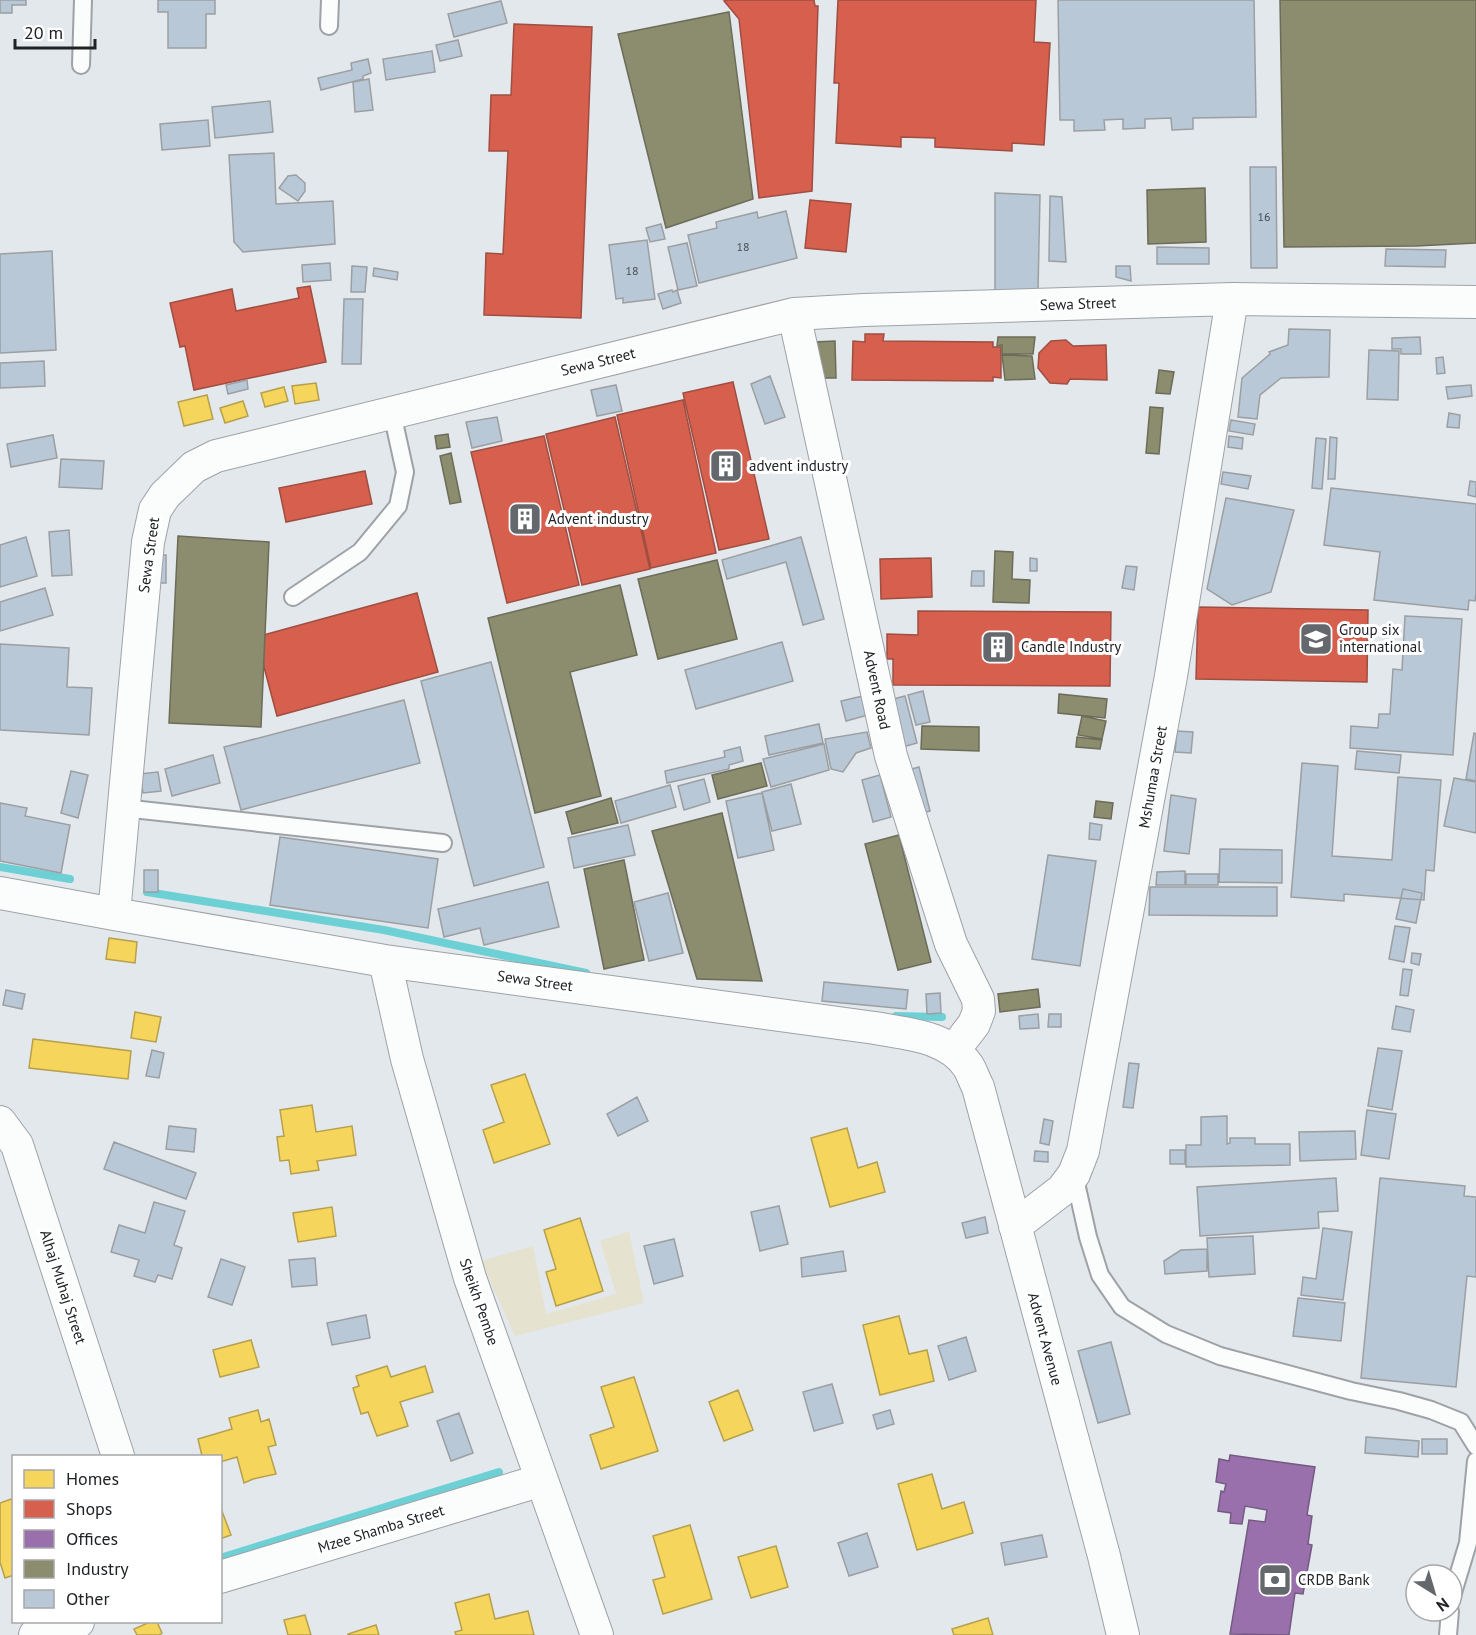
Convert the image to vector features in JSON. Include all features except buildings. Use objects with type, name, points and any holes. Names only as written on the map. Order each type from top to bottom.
[{"type":"street","name":"Sewa Street","points":[[114,914],[148,542],[155,510],[165,495],[186,474],[194,467],[216,456],[794,314],[1232,299],[1476,302]]},
{"type":"street","name":"Mshumaa Street","points":[[1015,1226],[1062,1190],[1074,1174],[1083,1152],[1171,676],[1232,299]]},
{"type":"street","name":"Advent Road","points":[[794,314],[891,756],[951,944],[978,999],[979,1011],[974,1024],[954,1050]]},
{"type":"street","name":"Sewa Street","points":[[0,893],[385,961],[875,1028],[917,1036],[954,1050]]},
{"type":"street","name":"Sheikh Pembe","points":[[385,961],[407,1059],[470,1278],[597,1635]]},
{"type":"street","name":"Advent Avenue","points":[[954,1050],[968,1066],[978,1087],[1101,1544],[1123,1635]]},
{"type":"street","name":"Alhaj Muhaj Street","points":[[0,1122],[17,1145],[118,1455]]},
{"type":"street","name":"Mzee Shamba Street","points":[[222,1576],[542,1480]]},
{"type":"street","points":[[35,1635],[75,1623]]},
{"type":"lane","points":[[81,65],[83,0]]},
{"type":"lane","points":[[329,26],[330,0]]},
{"type":"lane","points":[[293,597],[360,552],[398,506],[405,472],[392,413]]},
{"type":"lane","points":[[123,808],[444,843]]},
{"type":"lane","points":[[1074,1174],[1088,1237],[1100,1275],[1122,1307],[1166,1335],[1220,1356],[1431,1410],[1461,1422],[1476,1446]]},
{"type":"lane","points":[[1462,1563],[1468,1543],[1476,1461]]},
{"type":"sand","points":[[629,1231],[644,1303],[515,1336],[481,1261],[533,1246],[546,1314],[616,1294],[600,1241]]},
{"type":"waterway","points":[[0,867],[70,879]]},
{"type":"waterway","points":[[147,892],[384,930],[586,973]]},
{"type":"waterway","points":[[896,1016],[942,1017]]},
{"type":"waterway","points":[[222,1557],[499,1472]]},
{"type":"place","name":"advent industry","points":[[726,466]]},
{"type":"place","name":"Advent industry","points":[[525,519]]},
{"type":"place","name":"Group six international","points":[[1316,639]]},
{"type":"place","name":"Candle Industry","points":[[998,647]]},
{"type":"place","name":"CRDB Bank","points":[[1275,1580]]}]
